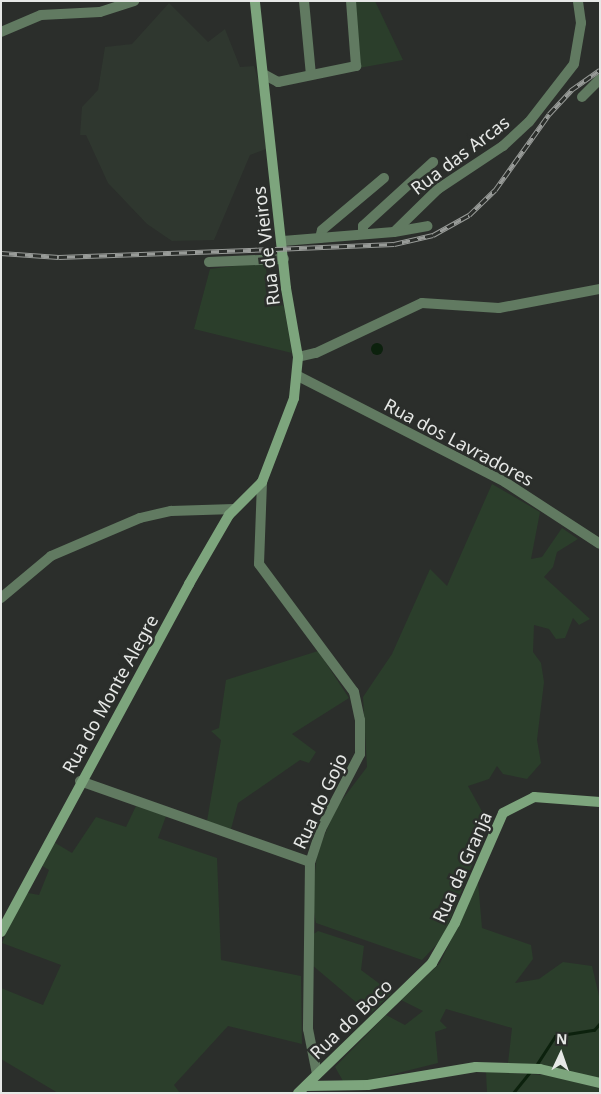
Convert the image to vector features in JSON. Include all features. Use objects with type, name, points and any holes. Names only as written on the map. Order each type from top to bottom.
[{"type":"street","points":[[1,32],[41,15],[100,12],[120,2],[134,1]]},
{"type":"street","name":"Rua de Vieiros","points":[[255,1],[265,75],[284,259],[298,357],[298,376],[262,482]]},
{"type":"street","points":[[304,1],[311,75]]},
{"type":"street","points":[[265,75],[278,82],[356,66],[351,1]]},
{"type":"street","name":"Rua das Arcas","points":[[394,232],[438,189],[530,122],[562,83],[578,52],[578,1]]},
{"type":"street","points":[[582,96],[600,80]]},
{"type":"street","points":[[363,234],[364,226],[433,162]]},
{"type":"street","points":[[320,238],[322,230],[384,178]]},
{"type":"street","points":[[283,241],[394,232],[427,226]]},
{"type":"street","points":[[209,262],[284,259]]},
{"type":"street","points":[[298,357],[316,353],[422,303],[500,308],[600,289]]},
{"type":"street","name":"Rua dos Lavradores","points":[[298,376],[505,482],[600,544]]},
{"type":"street","name":"Rua do Monte Alegre","points":[[1,932],[80,781],[234,509],[262,482]]},
{"type":"street","name":"Rua do Gojo","points":[[262,482],[259,564],[354,692],[360,720],[360,754],[321,830],[310,862],[308,1029],[317,1074]]},
{"type":"street","points":[[1,598],[51,556],[140,518],[171,511],[234,509]]},
{"type":"street","points":[[80,781],[310,862]]},
{"type":"street","name":"Rua da Granja","points":[[427,968],[445,944],[495,824],[507,809],[534,797],[600,802]]},
{"type":"street","name":"Rua do Boco","points":[[302,1090],[427,968]]},
{"type":"street","points":[[302,1090],[476,1067],[540,1070],[600,1083]]},
{"type":"street","points":[[317,1074],[340,1086]]},
{"type":"shaded area","points":[[354,1],[375,1],[403,60],[359,68]]},
{"type":"shaded area","points":[[169,3],[208,42],[225,29],[240,67],[254,66],[259,83],[266,149],[250,155],[214,240],[172,241],[147,224],[108,183],[86,135],[80,135],[82,107],[98,90],[105,47],[132,44]]},
{"type":"shaded area","points":[[265,262],[267,276],[284,307],[292,353],[194,329],[210,269]]},
{"type":"shaded area","points":[[377,343],[383,349],[377,355],[371,349]]},
{"type":"shaded area","points":[[492,484],[540,512],[531,559],[542,557],[562,528],[578,539],[557,552],[553,567],[544,577],[590,619],[579,625],[573,618],[565,638],[556,639],[549,629],[534,625],[533,652],[541,663],[544,682],[537,740],[541,763],[527,779],[503,774],[497,766],[489,779],[468,786],[489,824],[442,939],[422,960],[316,923],[312,903],[317,853],[336,808],[367,767],[363,697],[392,654],[430,569],[447,586]]},
{"type":"shaded area","points":[[318,651],[349,698],[292,734],[316,752],[309,763],[300,760],[238,803],[231,829],[207,821],[221,740],[211,731],[219,728],[226,680]]},
{"type":"shaded area","points":[[136,806],[166,816],[158,838],[217,858],[221,960],[301,976],[302,1044],[228,1026],[174,1085],[180,1093],[58,1093],[1,1059],[1,988],[43,1005],[61,965],[2,943],[23,892],[39,895],[49,870],[39,864],[52,841],[72,853],[96,817],[126,827]]},
{"type":"shaded area","points":[[478,882],[482,928],[531,945],[533,959],[515,983],[539,979],[563,962],[592,966],[600,1000],[600,1078],[540,1065],[508,1063],[512,1028],[446,1009],[440,1021],[447,1028],[435,1032],[438,1063],[370,1080],[343,1081],[335,1067],[386,1015],[405,1025],[423,1011],[401,1000],[440,963]]},
{"type":"shaded area","points":[[318,931],[364,946],[361,970],[392,993],[370,1014],[312,965],[312,935]]},
{"type":"shaded area","points":[[486,1072],[545,1075],[600,1088],[600,1093],[487,1093]]},
{"type":"waterway","points":[[537,1064],[555,1036],[594,1030],[600,1023]]},
{"type":"waterway","points":[[513,1093],[529,1073]]},
{"type":"railway","points":[[1,253],[59,257],[275,249],[394,244],[433,235],[469,215],[495,190],[549,114],[571,90],[600,70]]}]
